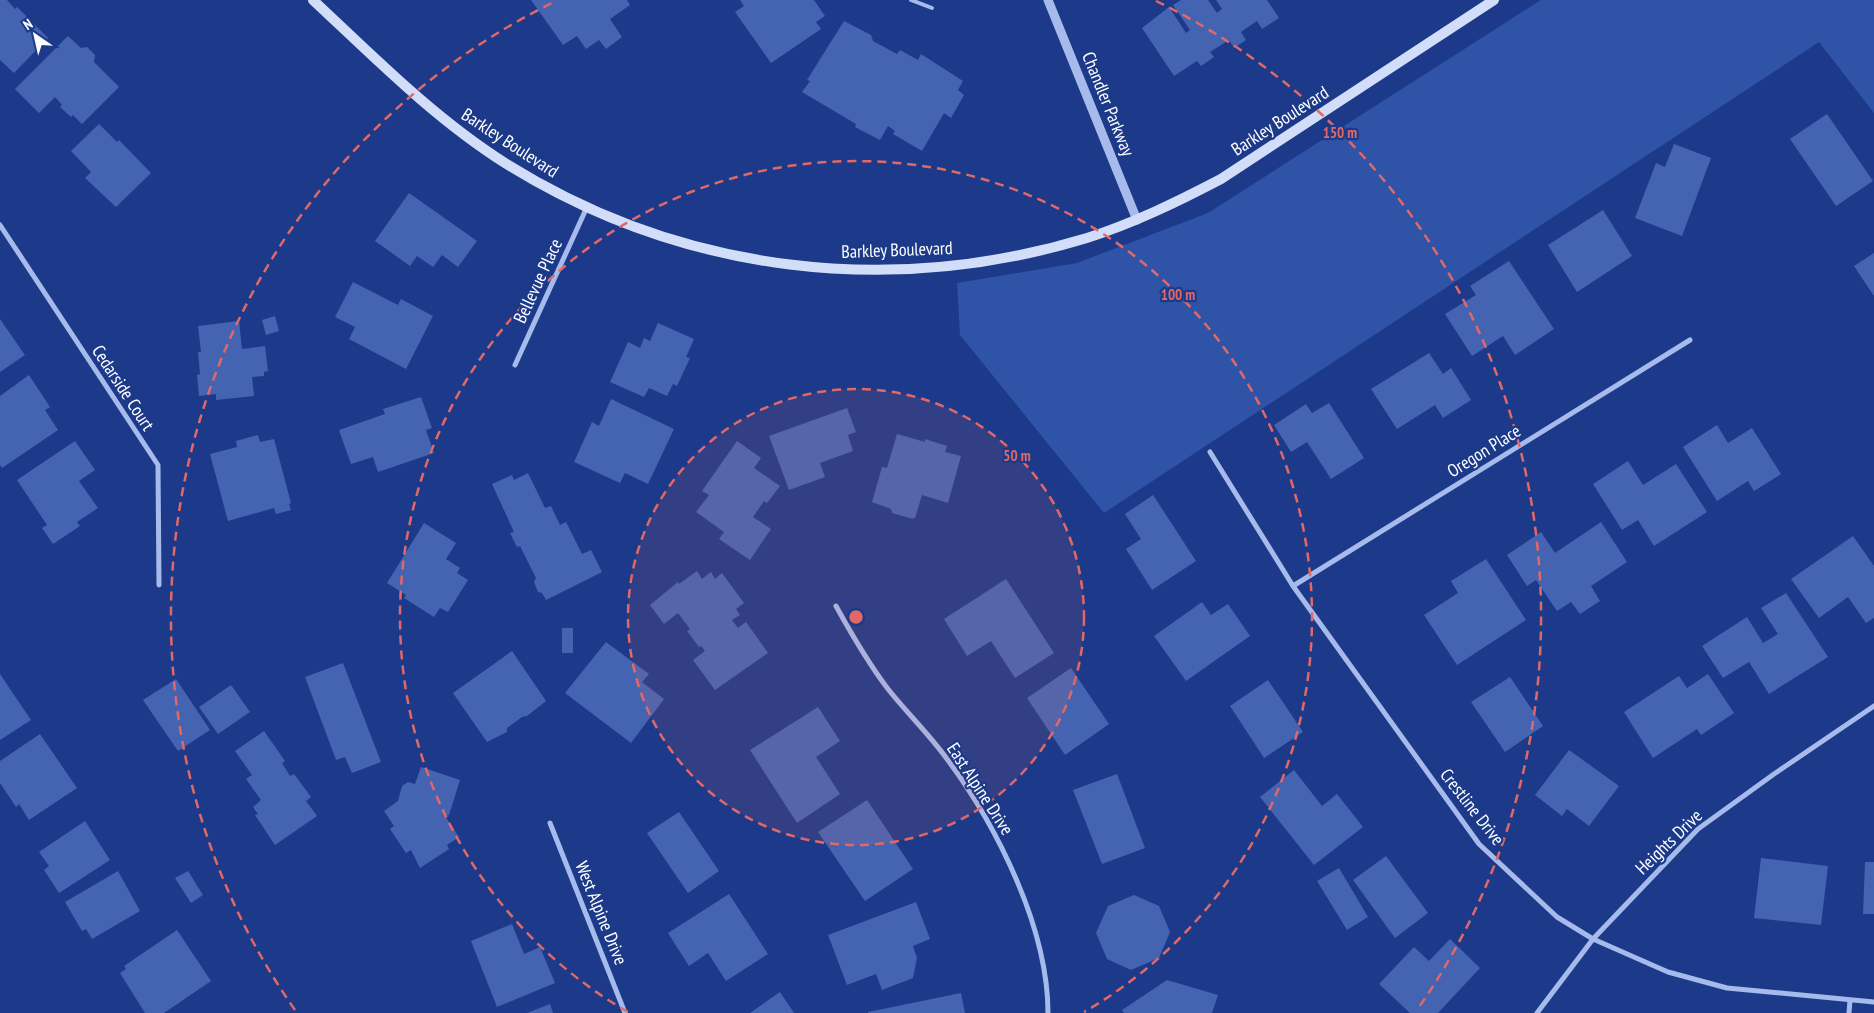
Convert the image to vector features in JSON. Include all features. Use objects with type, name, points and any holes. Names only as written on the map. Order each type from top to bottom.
[{"type":"main road","name":"Barkley Boulevard","points":[[313,0],[417,97],[464,135],[546,187],[587,207],[643,230],[716,252],[800,266],[872,271],[945,267],[1017,256],[1088,238],[1137,220],[1178,202],[1221,179],[1494,0]]},
{"type":"street","name":"Chandler Parkway","points":[[1048,0],[1137,220]]},
{"type":"street","name":"Bellevue Place","points":[[514,366],[587,207]]},
{"type":"street","name":"Cedarside Court","points":[[0,225],[158,465],[159,585]]},
{"type":"street","name":"Oregon Place","points":[[1293,586],[1690,340]]},
{"type":"street","name":"Crestline Drive","points":[[1210,452],[1293,586],[1480,844],[1557,917],[1593,939],[1668,972],[1727,988],[1874,1002]]},
{"type":"street","name":"East Alpine Drive","points":[[836,606],[860,649],[888,688],[947,758],[1000,844],[1026,903],[1035,930],[1045,979],[1048,1013]]},
{"type":"street","name":"Heights Drive","points":[[1537,1013],[1593,939],[1698,829],[1774,774],[1874,706]]},
{"type":"street","name":"West Alpine Drive","points":[[550,823],[625,1013]]},
{"type":"street","points":[[1849,1013],[1850,1000]]},
{"type":"lane","points":[[911,0],[932,8]]},
{"type":"shaded area","points":[[1541,0],[1874,0],[1874,113],[1819,42],[1104,513],[960,335],[957,283],[1077,263],[1208,213]]},
{"type":"building","points":[[0,0],[7,0],[15,9],[17,7],[48,38],[14,73],[0,60]]},
{"type":"building","points":[[531,0],[627,0],[630,5],[610,19],[622,37],[606,49],[599,40],[586,49],[577,36],[563,45]]},
{"type":"building","points":[[740,0],[814,0],[825,16],[816,22],[821,29],[771,63],[735,12],[744,6]]},
{"type":"building","points":[[1181,0],[1208,0],[1217,13],[1222,9],[1216,0],[1267,0],[1279,18],[1262,29],[1257,21],[1241,32],[1246,40],[1234,48],[1229,40],[1210,52],[1214,57],[1201,66],[1197,61],[1174,76],[1142,28],[1169,7],[1186,33],[1190,30],[1173,5]]},
{"type":"building","points":[[844,21],[871,35],[873,41],[897,54],[900,50],[918,60],[921,54],[963,81],[958,90],[964,95],[951,118],[944,113],[922,151],[893,134],[895,131],[888,126],[880,140],[855,127],[856,124],[802,92],[810,81],[807,80]]},
{"type":"building","points":[[68,36],[81,48],[87,47],[95,55],[94,62],[119,87],[82,124],[73,115],[71,117],[60,107],[62,105],[55,97],[39,113],[15,89]]},
{"type":"building","points":[[1827,114],[1873,181],[1836,206],[1790,139]]},
{"type":"building","points":[[99,124],[117,142],[119,140],[151,173],[116,207],[85,178],[91,172],[71,151]]},
{"type":"building","points":[[1674,144],[1711,158],[1682,236],[1635,218],[1656,163],[1665,167]]},
{"type":"building","points":[[409,193],[477,241],[458,267],[442,255],[433,267],[417,256],[410,266],[375,241]]},
{"type":"building","points":[[1603,210],[1632,256],[1577,292],[1548,245]]},
{"type":"building","points":[[1874,253],[1874,296],[1854,266]]},
{"type":"building","points":[[1509,261],[1554,329],[1515,355],[1503,336],[1472,356],[1445,314],[1476,295],[1470,286]]},
{"type":"building","points":[[353,282],[398,305],[401,299],[433,316],[406,369],[349,339],[355,327],[335,317]]},
{"type":"building","points":[[275,316],[279,331],[266,335],[262,320]]},
{"type":"building","points":[[0,319],[25,355],[0,372]]},
{"type":"building","points":[[239,321],[242,349],[265,346],[268,371],[264,372],[264,376],[252,377],[254,396],[216,400],[216,394],[199,396],[197,375],[200,374],[198,352],[201,352],[198,326]]},
{"type":"building","points":[[658,323],[694,339],[686,357],[690,358],[677,386],[673,384],[667,396],[649,388],[644,397],[610,382],[628,342],[640,348],[644,338],[650,341]]},
{"type":"building","points":[[1429,353],[1443,374],[1451,368],[1471,400],[1443,418],[1435,405],[1397,429],[1371,389]]},
{"type":"building","points":[[29,375],[50,407],[45,410],[58,430],[2,468],[0,465],[0,396]]},
{"type":"building","points":[[421,397],[432,428],[426,430],[434,453],[378,472],[373,457],[351,464],[339,430],[385,414],[383,409]]},
{"type":"building","points":[[611,399],[674,429],[648,484],[625,473],[620,483],[574,462],[592,422],[599,426]]},
{"type":"building","points":[[1329,403],[1364,458],[1331,479],[1307,442],[1291,452],[1274,425],[1306,404],[1312,413]]},
{"type":"building","points":[[847,408],[856,432],[848,435],[853,451],[820,463],[825,477],[789,490],[769,436]]},
{"type":"building","points":[[1717,425],[1728,443],[1752,428],[1781,474],[1754,491],[1748,481],[1717,501],[1683,447]]},
{"type":"building","points":[[897,434],[925,442],[925,439],[947,446],[945,452],[961,456],[948,503],[922,495],[915,518],[913,519],[892,513],[891,509],[872,502],[882,467],[887,468]]},
{"type":"building","points":[[258,435],[260,442],[274,439],[291,503],[289,504],[291,510],[276,514],[274,508],[228,521],[210,454],[237,447],[236,441]]},
{"type":"building","points":[[75,441],[95,470],[79,481],[98,508],[77,522],[80,526],[53,544],[42,528],[47,525],[17,480]]},
{"type":"building","points":[[737,441],[761,458],[754,468],[780,486],[767,503],[764,501],[753,517],[771,529],[750,560],[719,539],[724,532],[696,512],[709,495],[702,491]]},
{"type":"building","points":[[1628,461],[1643,485],[1676,464],[1707,512],[1654,546],[1638,520],[1622,530],[1593,484]]},
{"type":"building","points":[[528,473],[545,508],[551,506],[560,525],[566,522],[582,554],[591,550],[602,572],[546,600],[542,593],[538,592],[534,582],[536,578],[520,546],[517,547],[510,533],[514,532],[492,484],[512,475],[514,480]]},
{"type":"building","points":[[1153,495],[1196,561],[1152,590],[1126,549],[1141,539],[1125,514]]},
{"type":"building","points":[[1601,522],[1627,562],[1591,586],[1600,601],[1580,614],[1571,602],[1557,611],[1536,580],[1527,586],[1507,555],[1541,532],[1555,553]]},
{"type":"building","points":[[424,523],[456,543],[446,559],[460,568],[457,573],[468,580],[448,612],[440,608],[434,617],[404,598],[406,595],[387,583]]},
{"type":"building","points":[[1853,536],[1874,566],[1874,618],[1866,623],[1848,597],[1819,618],[1791,579]]},
{"type":"building","points":[[1486,559],[1526,620],[1457,665],[1424,615],[1458,593],[1451,581]]},
{"type":"building","points":[[697,571],[702,579],[711,572],[715,579],[722,573],[744,603],[736,609],[740,615],[732,620],[738,628],[746,622],[768,653],[715,690],[693,660],[705,651],[701,646],[699,647],[687,631],[690,629],[678,613],[664,624],[650,605],[678,582],[679,584]]},
{"type":"building","points":[[1006,579],[1054,653],[1015,678],[991,641],[967,656],[944,619]]},
{"type":"building","points":[[1786,593],[1828,657],[1769,694],[1749,662],[1723,678],[1702,646],[1747,617],[1763,643],[1778,634],[1761,608]]},
{"type":"building","points":[[1202,602],[1211,615],[1228,604],[1250,636],[1186,681],[1154,636]]},
{"type":"building","points":[[562,628],[573,628],[573,653],[562,653]]},
{"type":"building","points":[[606,642],[649,674],[642,682],[664,699],[631,743],[565,693]]},
{"type":"building","points":[[512,651],[546,701],[527,716],[522,717],[507,728],[507,732],[487,742],[453,693]]},
{"type":"building","points":[[343,663],[381,762],[352,773],[345,757],[336,760],[305,677]]},
{"type":"building","points":[[1071,668],[1109,724],[1065,755],[1027,698]]},
{"type":"building","points":[[0,674],[31,720],[0,740]]},
{"type":"building","points":[[1708,674],[1734,713],[1701,735],[1697,729],[1653,758],[1624,712],[1679,676],[1687,688]]},
{"type":"building","points":[[1510,677],[1543,726],[1505,752],[1471,702]]},
{"type":"building","points":[[176,679],[210,730],[178,751],[143,700]]},
{"type":"building","points":[[1268,680],[1303,732],[1264,758],[1230,706]]},
{"type":"building","points":[[231,685],[250,712],[218,734],[199,707]]},
{"type":"building","points":[[818,707],[840,741],[816,757],[840,794],[797,823],[750,750]]},
{"type":"building","points":[[264,731],[285,761],[282,763],[290,776],[294,774],[311,797],[306,801],[317,816],[275,845],[255,815],[258,814],[253,807],[261,800],[246,779],[252,775],[235,751]]},
{"type":"building","points":[[40,734],[77,788],[29,820],[19,804],[16,807],[0,783],[0,761]]},
{"type":"building","points":[[1569,750],[1619,786],[1589,826],[1567,809],[1562,816],[1535,795]]},
{"type":"building","points":[[421,767],[460,780],[449,815],[445,816],[459,837],[447,845],[449,849],[420,868],[411,850],[406,853],[390,829],[394,826],[384,811],[398,801],[402,786],[408,782],[415,784]]},
{"type":"building","points":[[1294,770],[1322,806],[1337,794],[1363,827],[1314,865],[1260,797]]},
{"type":"building","points":[[1117,774],[1145,848],[1102,864],[1073,790]]},
{"type":"building","points":[[867,800],[913,869],[865,901],[818,832]]},
{"type":"building","points":[[679,812],[719,871],[688,893],[647,833]]},
{"type":"building","points":[[85,821],[110,860],[59,893],[44,870],[49,866],[39,852]]},
{"type":"building","points":[[1386,856],[1428,913],[1395,938],[1353,880]]},
{"type":"building","points":[[1761,858],[1828,866],[1821,925],[1754,918]]},
{"type":"building","points":[[1865,862],[1874,862],[1874,914],[1863,914]]},
{"type":"building","points":[[1339,868],[1368,917],[1347,930],[1317,881]]},
{"type":"building","points":[[118,871],[140,911],[92,939],[86,929],[82,931],[65,902]]},
{"type":"building","points":[[188,871],[203,895],[191,903],[175,878]]},
{"type":"building","points":[[729,894],[768,954],[726,981],[708,953],[689,966],[668,933]]},
{"type":"building","points":[[1134,895],[1159,906],[1170,932],[1159,958],[1131,970],[1107,959],[1096,933],[1108,906]]},
{"type":"building","points":[[916,902],[930,939],[913,946],[917,958],[913,978],[882,990],[876,974],[847,985],[828,935]]},
{"type":"building","points":[[512,924],[524,954],[540,947],[555,983],[497,1007],[471,941]]},
{"type":"building","points":[[177,930],[211,981],[164,1013],[145,1013],[120,973],[126,969],[124,966]]},
{"type":"building","points":[[1450,939],[1480,968],[1438,1013],[1410,1013],[1379,984],[1414,947],[1429,961]]},
{"type":"building","points":[[1167,980],[1218,995],[1212,1013],[1124,1013],[1122,1010]]},
{"type":"building","points":[[780,992],[794,1013],[750,1013]]},
{"type":"building","points":[[961,993],[965,1013],[868,1013],[868,1012]]},
{"type":"building","points":[[550,1004],[553,1013],[527,1013]]}]
